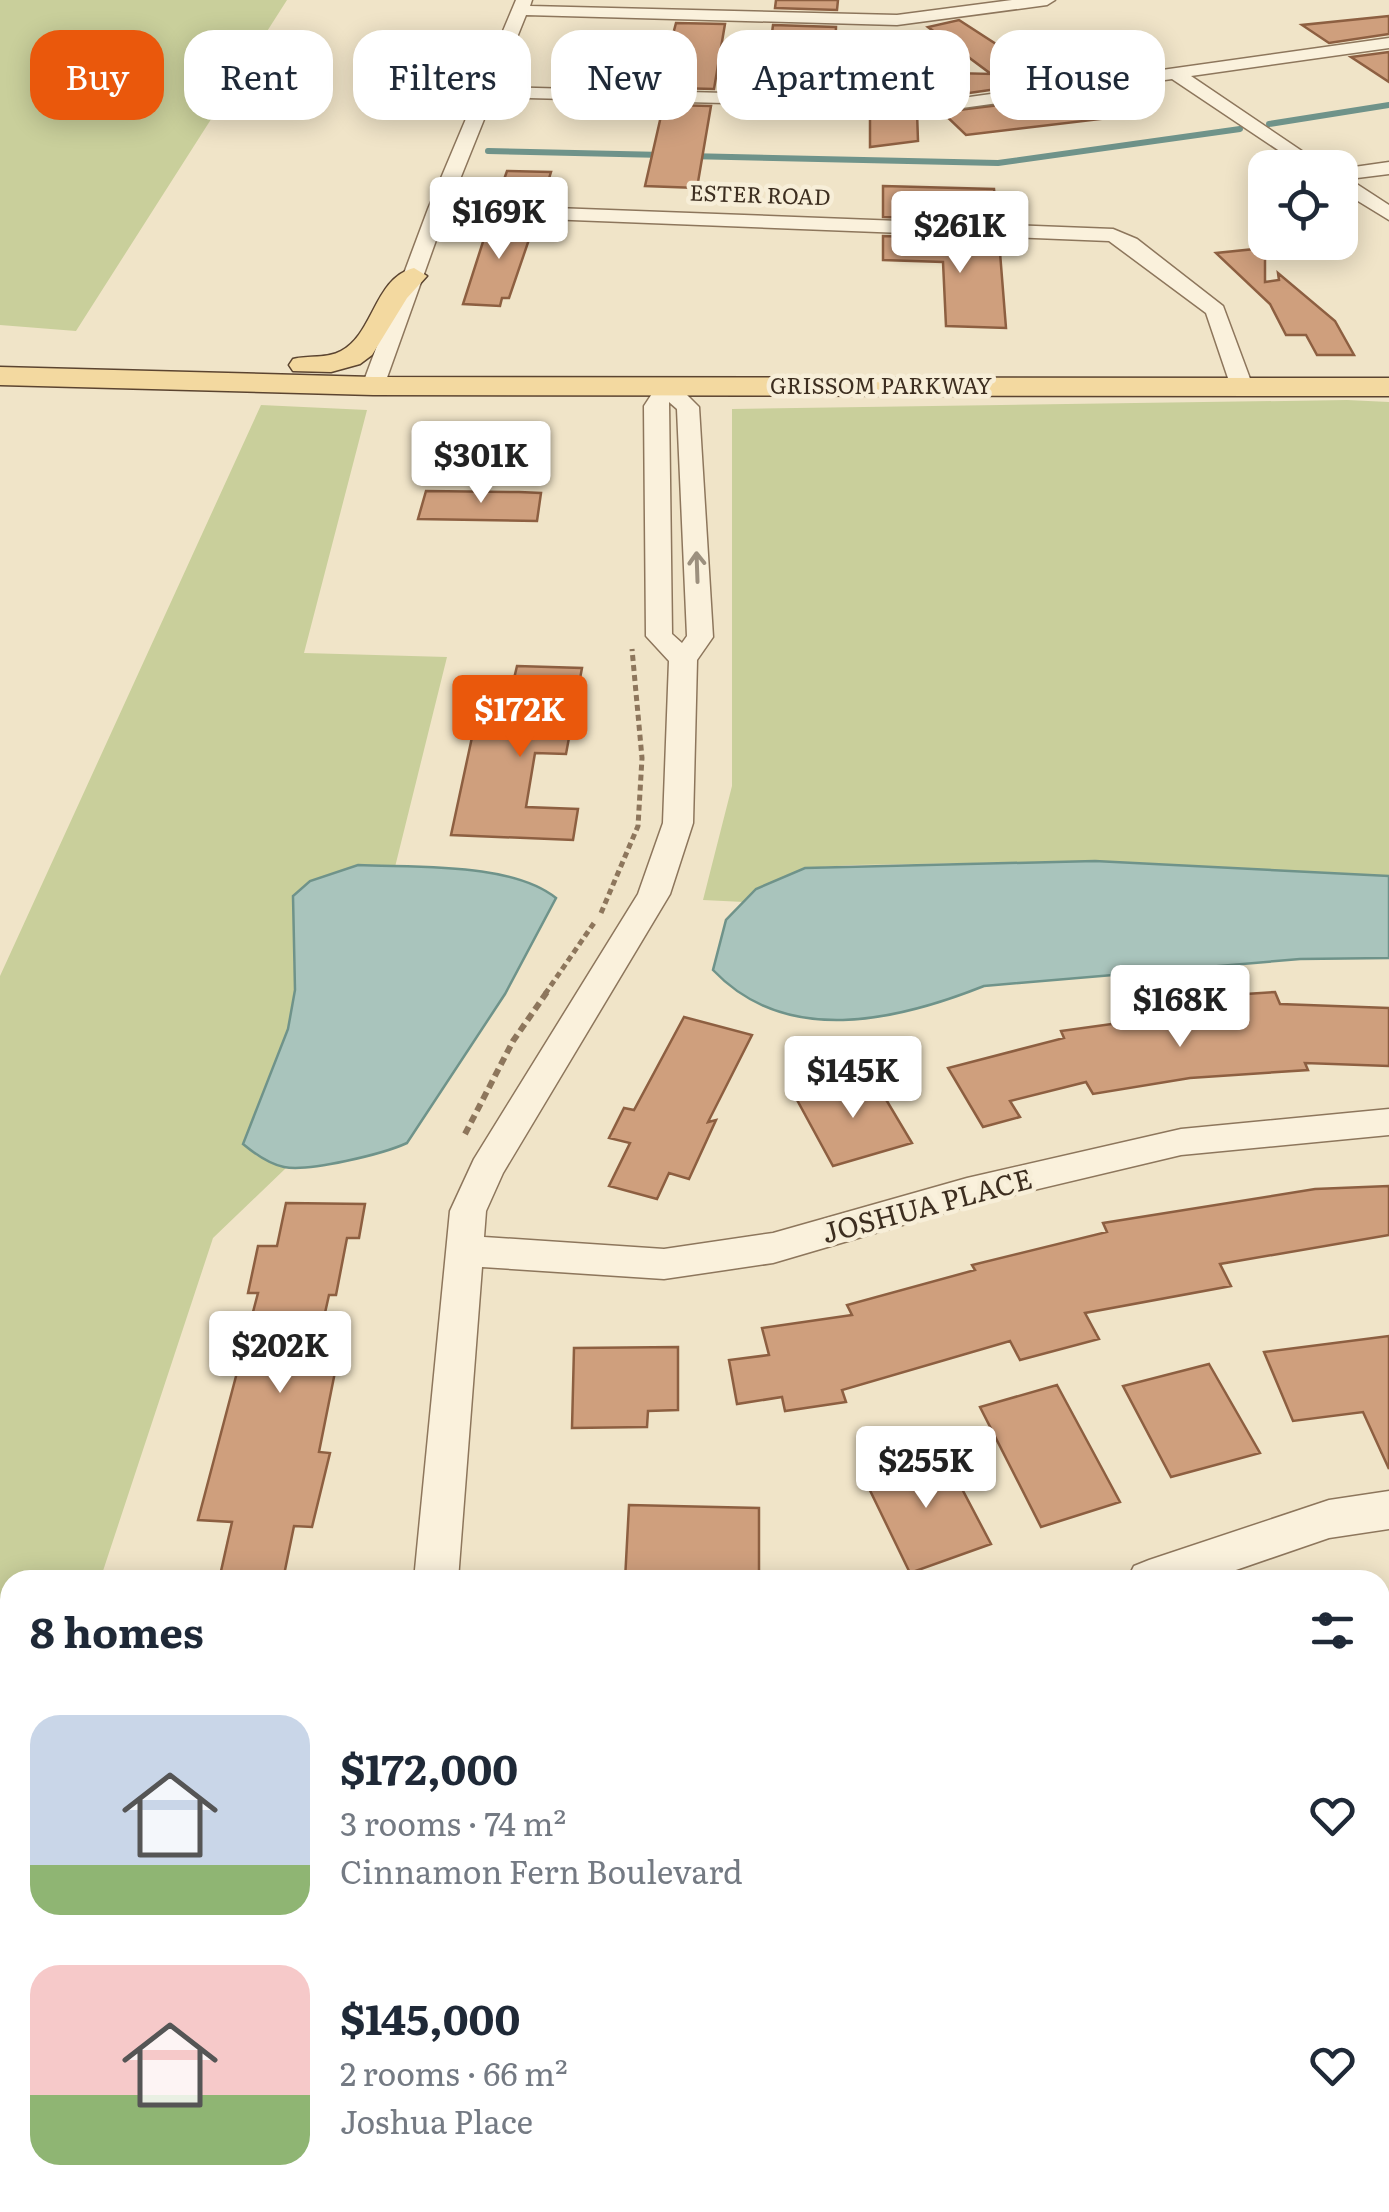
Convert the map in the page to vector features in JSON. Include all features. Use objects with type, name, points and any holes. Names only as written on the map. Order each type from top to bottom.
[{"type":"main road","points":[[126,363],[344,363],[362,354],[393,292],[414,276]]},
{"type":"main road","name":"GRISSOM PARKWAY","points":[[0,353],[373,386]]},
{"type":"main road","name":"GRISSOM PARKWAY","points":[[0,376],[373,386],[1241,384],[1389,388]]},
{"type":"street","points":[[512,30],[522,5],[897,20],[1048,0]]},
{"type":"street","points":[[531,93],[930,105],[1389,43]]},
{"type":"street","points":[[1176,74],[1291,150]]},
{"type":"street","points":[[373,386],[475,120]]},
{"type":"street","points":[[1358,174],[1389,168]]},
{"type":"street","points":[[1358,191],[1389,214]]},
{"type":"street","name":"ESTER ROAD","points":[[438,209],[1113,235],[1130,243],[1216,310],[1241,384]]},
{"type":"street","points":[[437,1570],[468,1211],[487,1169],[654,894],[678,823],[683,659],[700,636],[688,407],[667,388],[656,406],[659,636],[683,659]]},
{"type":"street","points":[[657,523],[695,523]]},
{"type":"street","name":"JOSHUA PLACE","points":[[463,1251],[664,1264],[773,1248],[967,1192],[1181,1142],[1389,1122]]},
{"type":"street","points":[[1178,1570],[1328,1518],[1389,1510]]},
{"type":"path","points":[[459,1144],[512,1041],[601,914],[638,826],[642,758],[636,666],[628,632]]},
{"type":"green space","points":[[0,0],[287,0],[268,30],[184,30],[184,120],[211,120],[76,331],[0,325]]},
{"type":"green space","points":[[1389,402],[1389,876],[1095,861],[852,865],[805,868],[756,889],[744,902],[703,900],[732,786],[732,409]]},
{"type":"green space","points":[[261,405],[367,410],[304,653],[447,657],[395,867],[358,865],[310,881],[293,946],[295,990],[288,1029],[243,1144],[257,1156],[286,1168],[213,1238],[103,1570],[0,1570],[0,976]]},
{"type":"water","points":[[1095,861],[1389,876],[1389,958],[1300,959],[984,986],[915,1009],[843,1020],[808,1018],[774,1010],[742,994],[713,970],[726,920],[756,889],[805,868]]},
{"type":"water","points":[[358,865],[489,873],[537,886],[556,898],[505,994],[407,1143],[346,1161],[284,1167],[243,1144],[288,1029],[295,990],[293,896],[310,881]]},
{"type":"building","points":[[776,0],[838,0],[837,10],[775,8]]},
{"type":"building","points":[[1389,16],[1389,34],[1329,43],[1302,25]]},
{"type":"building","points":[[959,20],[990,40],[990,73],[970,58],[970,30],[928,27]]},
{"type":"building","points":[[676,23],[725,24],[724,30],[717,30],[714,89],[697,89],[697,30],[674,30]]},
{"type":"building","points":[[773,25],[836,27],[836,30],[772,30]]},
{"type":"building","points":[[1389,52],[1389,82],[1351,57]]},
{"type":"building","points":[[970,73],[990,74],[990,90],[970,93]]},
{"type":"building","points":[[697,106],[711,106],[697,188],[645,186],[660,120],[697,120]]},
{"type":"building","points":[[990,106],[990,120],[1092,120],[966,135],[950,120],[970,120],[970,109]]},
{"type":"building","points":[[870,120],[917,120],[918,141],[870,147]]},
{"type":"building","points":[[507,171],[551,172],[541,204],[496,202]]},
{"type":"building","points":[[883,186],[994,189],[997,221],[883,217]]},
{"type":"building","points":[[490,220],[535,222],[509,298],[502,298],[500,306],[463,304]]},
{"type":"building","points":[[883,236],[999,240],[1006,328],[946,326],[943,262],[883,260]]},
{"type":"building","points":[[1248,250],[1248,260],[1265,260],[1265,282],[1279,280],[1278,273],[1335,321],[1354,355],[1317,355],[1306,335],[1286,335],[1270,304],[1216,253]]},
{"type":"building","points":[[426,491],[541,493],[537,521],[418,519]]},
{"type":"building","points":[[517,666],[582,668],[566,754],[535,753],[526,807],[578,809],[573,840],[451,835],[474,728],[502,729]]},
{"type":"building","points":[[1275,992],[1280,1004],[1389,1008],[1389,1066],[1305,1063],[1308,1070],[1190,1078],[1093,1094],[1086,1082],[1010,1101],[1020,1117],[983,1127],[948,1068],[1064,1038],[1061,1031],[1206,1011],[1201,997]]},
{"type":"building","points":[[684,1017],[752,1035],[708,1122],[716,1120],[689,1179],[669,1173],[657,1199],[609,1186],[630,1143],[609,1138],[624,1108],[634,1110]]},
{"type":"building","points":[[872,1076],[912,1143],[833,1166],[796,1098]]},
{"type":"building","points":[[1389,1186],[1389,1235],[1220,1264],[1231,1286],[1085,1313],[1099,1339],[1020,1360],[1010,1341],[842,1390],[846,1402],[785,1411],[782,1397],[737,1404],[729,1360],[769,1355],[762,1328],[852,1315],[847,1305],[975,1270],[972,1265],[1107,1232],[1103,1223],[1315,1189]]},
{"type":"building","points":[[286,1203],[365,1204],[359,1238],[347,1238],[336,1295],[329,1295],[312,1371],[335,1372],[319,1452],[330,1453],[312,1527],[294,1526],[285,1570],[221,1570],[232,1522],[198,1520],[258,1293],[248,1293],[258,1246],[277,1246]]},
{"type":"building","points":[[1389,1336],[1389,1469],[1363,1412],[1293,1421],[1264,1352]]},
{"type":"building","points":[[678,1347],[678,1410],[648,1411],[647,1427],[572,1428],[574,1348]]},
{"type":"building","points":[[1209,1364],[1260,1453],[1171,1477],[1123,1386]]},
{"type":"building","points":[[1057,1385],[1120,1502],[1041,1527],[980,1407]]},
{"type":"building","points":[[941,1449],[991,1544],[909,1570],[863,1476]]},
{"type":"building","points":[[629,1505],[759,1508],[759,1570],[626,1570]]},
{"type":"waterway","points":[[1269,124],[1389,105]]},
{"type":"waterway","points":[[687,156],[998,163],[1240,129]]},
{"type":"waterway","points":[[488,151],[664,155]]}]
